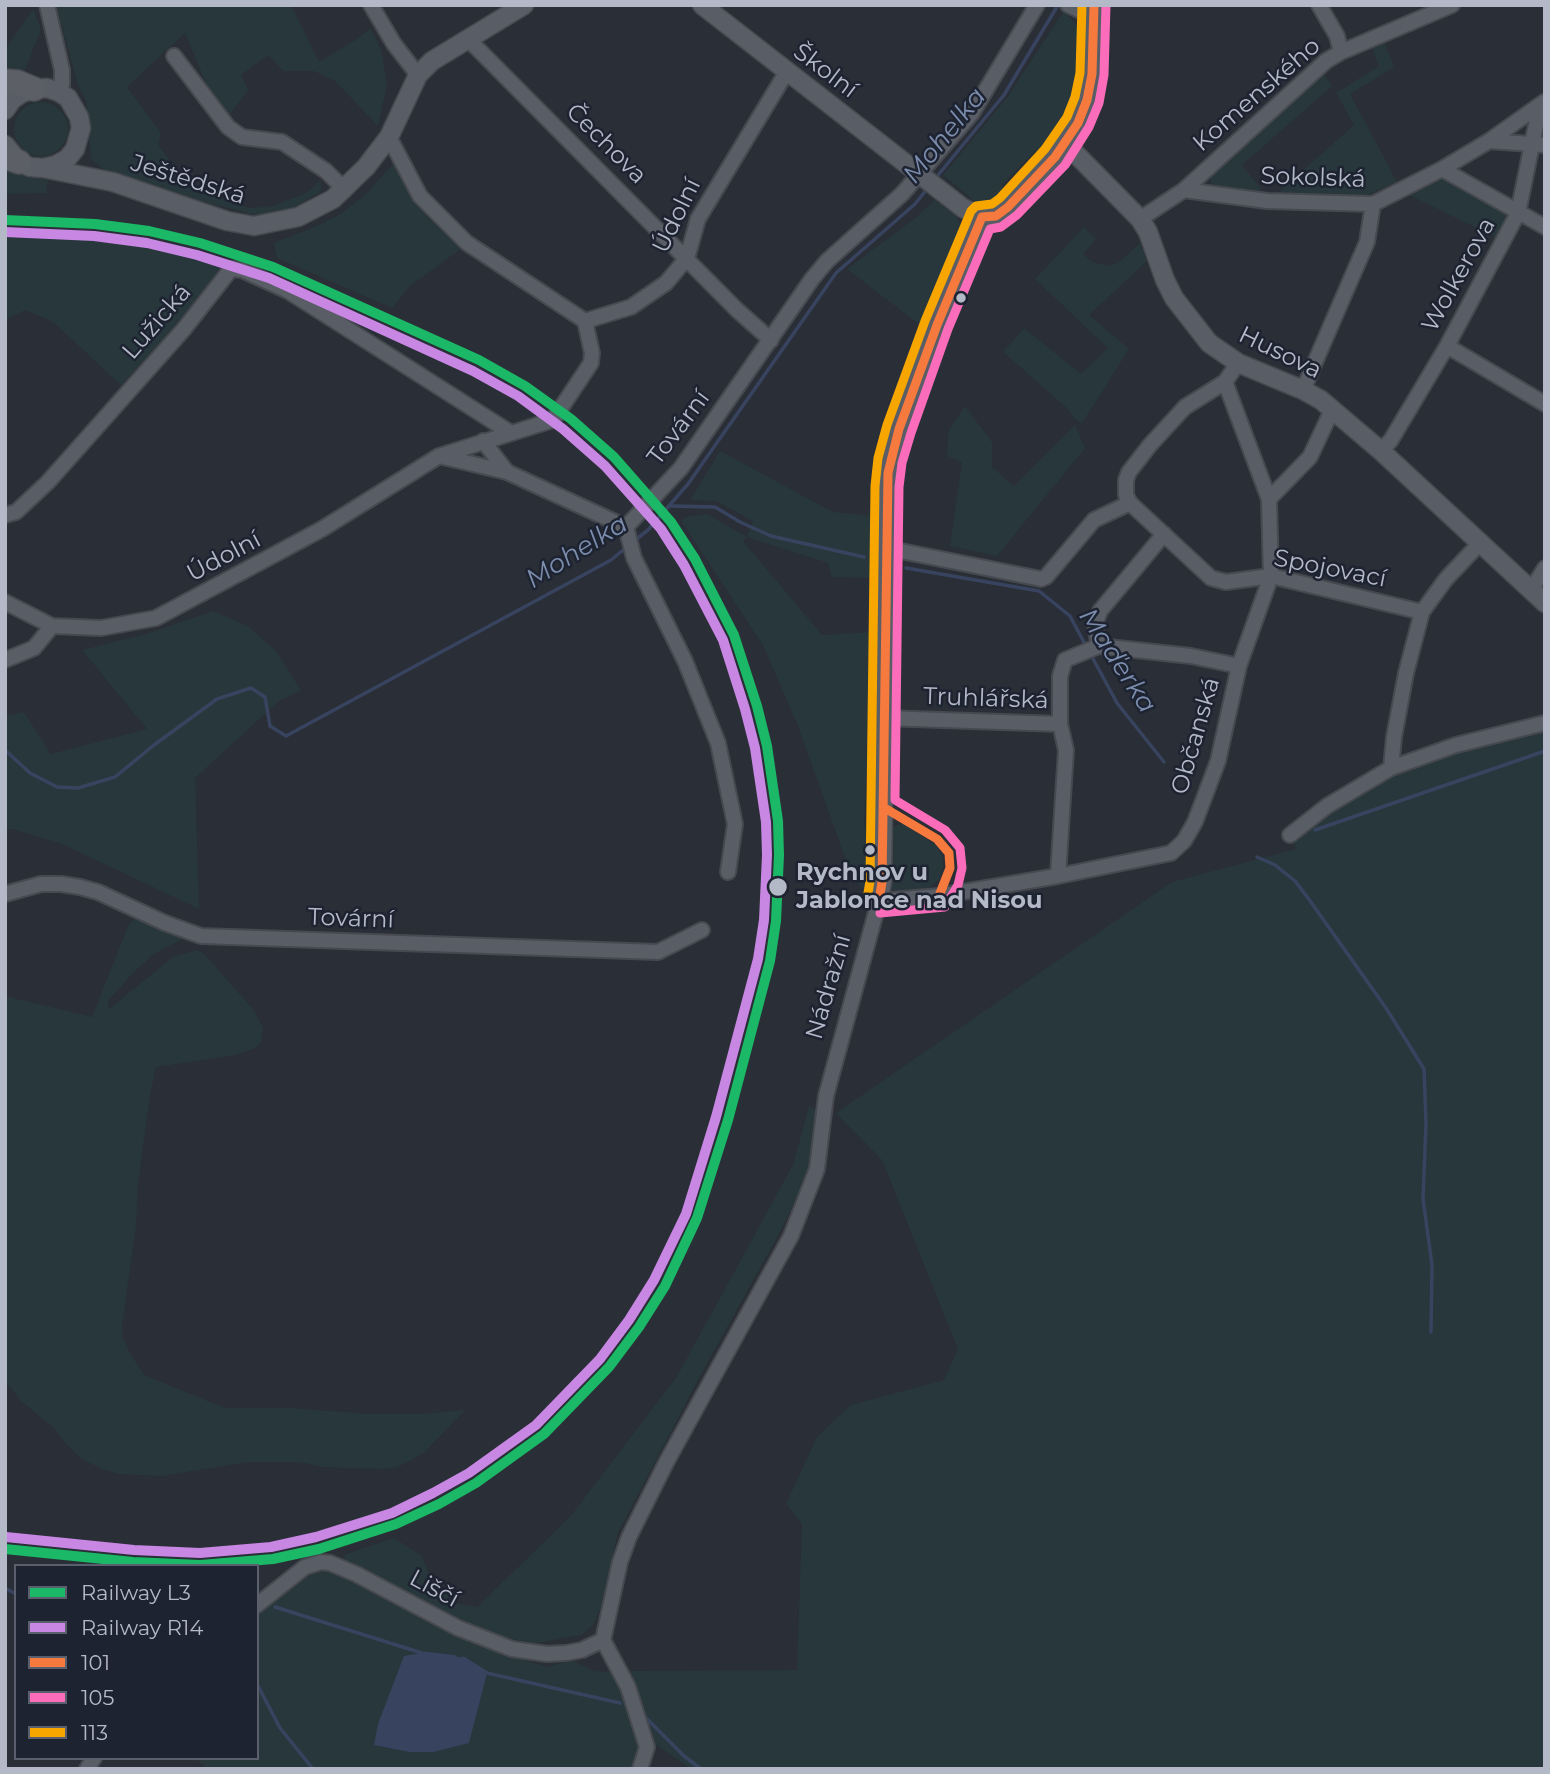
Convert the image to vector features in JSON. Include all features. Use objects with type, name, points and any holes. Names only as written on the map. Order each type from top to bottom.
[{"type":"main road","points":[[5,81],[34,89]]},
{"type":"street","points":[[47,5],[62,70],[59,92]]},
{"type":"street","points":[[371,5],[394,44],[418,75]]},
{"type":"street","name":"Ještědská","points":[[10,155],[30,167],[93,177],[227,221],[254,226],[298,217],[345,190],[389,137],[418,75],[432,61],[524,5]]},
{"type":"street","name":"Školní","points":[[702,5],[967,211],[982,217]]},
{"type":"street","name":"Tovární","points":[[627,532],[681,468],[812,279],[827,261],[923,176],[972,113],[1037,5]]},
{"type":"street","points":[[1319,5],[1337,36],[1341,52]]},
{"type":"street","name":"Komenského","points":[[1140,219],[1184,190],[1326,61],[1341,52],[1452,5]]},
{"type":"street","points":[[982,217],[1002,213],[1065,143],[1078,123],[1087,100],[1092,75],[1094,11],[1069,6]]},
{"type":"street","name":"Čechova","points":[[468,39],[737,310],[771,340]]},
{"type":"street","points":[[174,56],[228,127],[243,137],[282,142],[326,171],[345,190]]},
{"type":"street","name":"Údolní","points":[[5,603],[51,626],[101,628],[156,618],[322,529],[439,456],[553,420],[591,363],[592,353],[584,321],[631,307],[666,283],[687,258],[698,219],[786,72]]},
{"type":"street","points":[[5,110],[12,100],[22,93],[47,88],[59,92],[75,107],[81,128],[75,149],[67,159],[43,168]]},
{"type":"street","name":"Sokolská","points":[[1184,190],[1267,201],[1373,204],[1489,141],[1542,103]]},
{"type":"street","name":"Wolkerova","points":[[1381,451],[1391,440],[1447,345],[1518,213],[1539,144],[1542,103]]},
{"type":"street","points":[[389,137],[420,196],[467,243],[584,321]]},
{"type":"street","points":[[1489,141],[1539,144]]},
{"type":"street","name":"Husova","points":[[1065,143],[1140,219],[1148,232],[1174,298],[1209,343],[1238,363],[1303,390],[1332,410],[1381,451],[1545,603]]},
{"type":"street","name":"Ještědská","points":[[75,149],[81,165],[93,177]]},
{"type":"street","points":[[1441,169],[1545,227]]},
{"type":"street","points":[[1303,390],[1367,242],[1373,204]]},
{"type":"street","name":"Nádražní","points":[[603,1640],[629,1538],[667,1461],[791,1236],[817,1169],[826,1096],[882,882],[887,486],[890,461],[937,325],[982,217]]},
{"type":"street","name":"Lužická","points":[[5,515],[16,512],[48,482],[184,329],[231,269],[242,270],[288,291],[511,433]]},
{"type":"street","points":[[1447,345],[1545,404]]},
{"type":"street","points":[[886,548],[1041,579],[1046,577],[1094,520],[1130,503],[1126,495],[1129,472],[1185,407],[1225,382],[1238,363]]},
{"type":"street","name":"Občanská","points":[[879,901],[939,896],[1058,876],[1171,853],[1184,841],[1195,822],[1218,761],[1239,666],[1271,576],[1269,499],[1225,382]]},
{"type":"street","points":[[1269,499],[1310,457],[1332,410]]},
{"type":"street","points":[[483,441],[507,472]]},
{"type":"street","points":[[439,456],[507,472],[627,532],[633,555],[685,661],[718,743],[735,824],[729,872]]},
{"type":"street","name":"Spojovací","points":[[1130,503],[1211,578],[1226,582],[1271,576],[1422,612]]},
{"type":"street","points":[[1093,647],[1095,625],[1100,611],[1164,534]]},
{"type":"street","points":[[1391,768],[1406,673],[1422,612],[1446,579],[1480,543]]},
{"type":"street","points":[[1531,590],[1545,568]]},
{"type":"street","points":[[5,660],[34,648],[51,626]]},
{"type":"street","points":[[1060,724],[1060,676],[1065,660],[1093,647],[1191,656],[1239,666]]},
{"type":"street","name":"Truhlářská","points":[[884,718],[1060,724],[1066,750],[1058,876]]},
{"type":"street","points":[[1290,835],[1327,806],[1391,768],[1456,745],[1545,723]]},
{"type":"street","name":"Tovární","points":[[5,894],[41,884],[80,887],[98,892],[165,923],[201,936],[657,951],[702,930]]},
{"type":"street","name":"Liščí","points":[[259,1603],[305,1567],[321,1562],[356,1574],[458,1628],[513,1649],[547,1654],[566,1653],[582,1650],[603,1640]]},
{"type":"street","points":[[603,1640],[628,1686],[647,1747],[640,1769]]},
{"type":"shaded area","points":[[56,5],[291,5],[319,62],[371,28],[382,52],[387,85],[378,126],[335,81],[314,71],[284,71],[268,55],[241,75],[248,90],[225,121],[212,98],[185,33],[127,87],[161,133],[158,145],[193,190],[250,208],[273,206],[306,193],[321,180],[322,188],[319,193],[285,212],[255,215],[106,171],[91,159],[86,101],[78,85]]},
{"type":"shaded area","points":[[33,9],[41,29],[25,70],[18,77],[5,75],[5,49]]},
{"type":"shaded area","points":[[1064,11],[1082,31],[1079,90],[1045,155],[1035,151],[1002,185],[1009,194],[996,204],[978,204],[943,175],[1008,96]]},
{"type":"shaded area","points":[[1383,39],[1394,67],[1350,94],[1397,182],[1354,198],[1281,194],[1281,190],[1354,125],[1336,93],[1379,66],[1371,45]]},
{"type":"shaded area","points":[[1323,73],[1332,86],[1242,165],[1261,189],[1258,193],[1213,185],[1210,180],[1213,171]]},
{"type":"shaded area","points":[[41,102],[60,110],[68,129],[60,148],[41,156],[22,148],[14,129],[22,110]]},
{"type":"shaded area","points":[[394,163],[426,216],[462,248],[409,287],[392,308],[277,258],[274,243],[340,214],[363,197]]},
{"type":"shaded area","points":[[5,170],[48,180],[46,193],[5,194]]},
{"type":"shaded area","points":[[1444,176],[1506,212],[1509,218],[1503,235],[1497,238],[1407,194]]},
{"type":"shaded area","points":[[935,200],[956,216],[962,228],[960,243],[924,328],[847,269]]},
{"type":"shaded area","points":[[1084,227],[1096,239],[1083,254],[1092,262],[1109,266],[1118,263],[1140,243],[1147,261],[1089,315],[1129,349],[1082,423],[1003,352],[1024,328],[1081,374],[1108,348],[1035,279]]},
{"type":"shaded area","points":[[5,229],[121,237],[222,260],[216,275],[167,335],[121,385],[52,321],[25,310],[5,320]]},
{"type":"shaded area","points":[[965,406],[992,442],[992,467],[1014,486],[1075,425],[1085,448],[997,556],[950,546],[962,462],[947,456],[949,430]]},
{"type":"shaded area","points":[[720,451],[833,512],[875,516],[874,578],[832,577],[828,563],[747,537],[753,521],[716,501],[690,500]]},
{"type":"shaded area","points":[[707,514],[747,537],[743,541],[822,635],[873,632],[872,748],[866,777],[864,822],[871,876],[870,892],[861,888],[848,866],[798,726],[763,645],[681,521],[686,517]]},
{"type":"shaded area","points":[[213,611],[248,626],[276,651],[301,690],[279,701],[195,778],[199,909],[60,843],[12,829],[5,830],[5,716],[24,712],[51,754],[147,729],[82,650],[146,634]]},
{"type":"shaded area","points":[[1545,729],[1545,1769],[691,1769],[648,1739],[629,1671],[797,1670],[802,1524],[786,1504],[817,1437],[851,1405],[944,1380],[958,1349],[882,1160],[836,1113],[1172,882],[1296,849],[1293,840],[1318,821],[1349,799],[1409,767],[1491,741]]},
{"type":"shaded area","points":[[903,823],[936,845],[942,855],[940,878],[926,890],[891,890],[892,827]]},
{"type":"shaded area","points":[[134,919],[157,924],[187,936],[154,954],[134,972],[108,1001],[109,1009],[173,957],[197,950],[204,954],[253,1009],[263,1028],[261,1042],[255,1048],[236,1055],[156,1067],[138,1183],[136,1226],[122,1326],[123,1338],[130,1353],[144,1375],[225,1408],[291,1408],[368,1414],[422,1414],[465,1410],[424,1453],[398,1467],[323,1467],[300,1462],[248,1462],[161,1476],[120,1474],[104,1470],[82,1459],[54,1428],[20,1400],[5,1381],[5,996],[92,1017],[128,926]]},
{"type":"shaded area","points":[[809,1106],[818,1111],[813,1163],[780,1232],[699,1378],[618,1533],[601,1606],[594,1624],[581,1635],[535,1643],[492,1635],[476,1645],[547,1667],[572,1660],[593,1671],[612,1672],[623,1684],[642,1748],[636,1769],[208,1769],[197,1760],[259,1760],[259,1610],[316,1566],[345,1564],[344,1555],[394,1538],[422,1556],[431,1580],[455,1603],[477,1607],[569,1518],[676,1378],[793,1165]]},
{"type":"water","points":[[422,1653],[466,1658],[487,1673],[469,1743],[433,1752],[410,1752],[374,1745],[378,1724],[404,1656]]},
{"type":"waterway","name":"Mohelka","points":[[934,180],[1004,95],[1058,5]]},
{"type":"waterway","name":"Mohelka","points":[[634,541],[648,530],[688,484],[836,273],[915,204],[927,189]]},
{"type":"waterway","name":"Maďerka","points":[[670,506],[715,507],[771,536],[864,557]]},
{"type":"waterway","name":"Mohelka","points":[[5,750],[30,773],[57,787],[78,788],[115,777],[217,699],[251,688],[265,697],[270,726],[286,736],[611,560],[628,546]]},
{"type":"waterway","name":"Maďerka","points":[[906,568],[1039,591],[1070,616],[1087,648]]},
{"type":"waterway","name":"Maďerka","points":[[1091,655],[1117,703],[1164,762]]},
{"type":"waterway","name":"Maďerka","points":[[1315,830],[1545,751]]},
{"type":"waterway","points":[[1257,857],[1275,865],[1295,881],[1386,1008],[1424,1069],[1426,1124],[1423,1199],[1432,1265],[1431,1332]]},
{"type":"waterway","points":[[5,1588],[14,1593]]},
{"type":"waterway","points":[[275,1607],[422,1653],[455,1657]]},
{"type":"waterway","points":[[463,1658],[487,1673],[620,1703]]},
{"type":"waterway","points":[[259,1688],[280,1728],[313,1769]]},
{"type":"waterway","points":[[644,1716],[701,1769]]},
{"type":"rail line","name":"L3","points":[[5,220],[95,224],[149,231],[200,243],[273,267],[479,360],[525,386],[571,419],[614,457],[671,522],[695,559],[734,635],[767,746],[778,821],[779,855],[776,921],[770,961],[728,1120],[697,1218],[665,1286],[639,1327],[609,1367],[544,1434],[476,1483],[439,1504],[396,1524],[319,1549],[273,1559],[212,1564]]},
{"type":"rail line","name":"R14","points":[[5,232],[94,236],[147,243],[197,255],[269,278],[473,371],[518,396],[563,429],[605,466],[661,529],[684,565],[723,640],[755,748],[766,822],[767,855],[764,920],[758,959],[716,1117],[686,1214],[654,1280],[629,1320],[600,1359],[536,1425],[469,1473],[392,1513],[316,1537],[271,1547],[200,1553],[134,1550],[6,1537]]},
{"type":"rail line","name":"L3","points":[[5,1549],[178,1564]]},
{"type":"transit line","name":"113","points":[[867,899],[870,881],[875,486],[878,458],[887,425],[925,321],[971,211],[976,206],[992,204],[1000,198],[1045,149],[1067,117],[1080,73],[1082,5]]},
{"type":"transit line","name":"101","points":[[982,217],[996,216],[1008,207],[1055,157],[1078,123],[1087,100],[1092,74],[1094,5]]},
{"type":"transit line","name":"105","points":[[880,913],[945,907],[958,885],[962,868],[960,848],[945,830],[895,800],[899,487],[902,463],[948,329],[990,229],[1001,227],[1017,215],[1065,165],[1089,127],[1099,103],[1104,75],[1106,5]]},
{"type":"transit line","name":"101","points":[[879,901],[882,882],[888,473],[899,429],[937,325],[982,217]]},
{"type":"transit line","name":"101","points":[[883,807],[937,839],[949,853],[950,868],[939,896]]},
{"type":"place","name":"Rychnov u Jablonce nad Nisou","points":[[778,887]]}]
